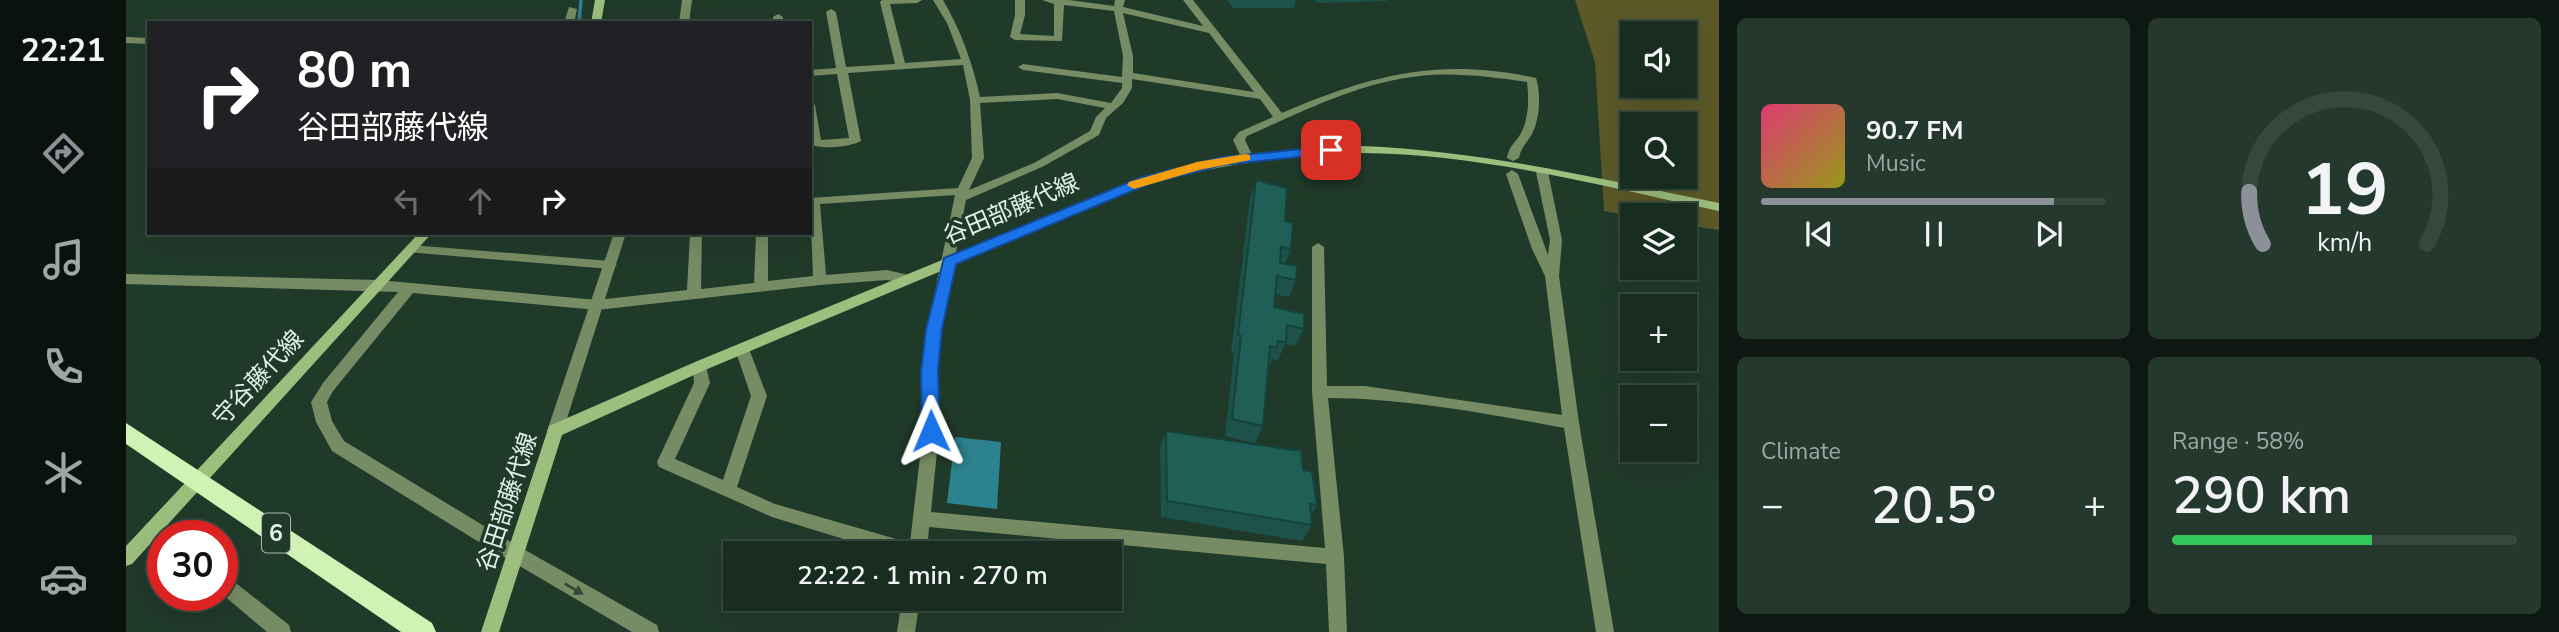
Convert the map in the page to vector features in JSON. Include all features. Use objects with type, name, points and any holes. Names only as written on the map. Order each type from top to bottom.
[{"type":"highway","name":"6","points":[[126,432],[422,632]]},
{"type":"main road","points":[[596,21],[600,0]]},
{"type":"main road","name":"谷田部藤代線","points":[[490,632],[555,431],[701,366],[1147,180],[1211,163],[1247,157],[1331,150],[1395,151],[1463,158],[1719,207]]},
{"type":"main road","name":"守谷藤代線","points":[[126,558],[424,235]]},
{"type":"street","points":[[684,21],[687,0]]},
{"type":"street","points":[[901,67],[885,2],[917,0]]},
{"type":"street","points":[[919,541],[931,431],[930,372],[934,329],[961,194],[978,158],[975,100],[967,62],[953,23],[938,0]]},
{"type":"street","points":[[1020,0],[1015,37],[1059,39],[1059,1]]},
{"type":"street","points":[[1047,0],[1119,4],[1212,31]]},
{"type":"street","points":[[1188,0],[1280,118]]},
{"type":"street","points":[[820,280],[814,201],[961,194],[1038,165],[1095,133],[1101,117],[1119,101],[1127,88],[1126,43],[1119,4]]},
{"type":"street","points":[[569,21],[572,9]]},
{"type":"street","points":[[813,144],[855,141],[831,12]]},
{"type":"street","points":[[126,40],[147,41]]},
{"type":"street","points":[[812,73],[967,62]]},
{"type":"street","points":[[1023,67],[1261,96]]},
{"type":"street","points":[[1247,157],[1239,140],[1241,137],[1280,118],[1353,89],[1405,75],[1472,73],[1532,80],[1532,121],[1525,139],[1515,147],[1513,166],[1538,249],[1552,276]]},
{"type":"street","points":[[975,100],[1058,96],[1111,107]]},
{"type":"street","points":[[1542,172],[1556,240],[1552,276],[1571,424],[1605,632]]},
{"type":"street","points":[[555,431],[619,235]]},
{"type":"street","points":[[694,294],[695,235]]},
{"type":"street","points":[[761,286],[762,235]]},
{"type":"street","points":[[1318,247],[1320,392],[1335,557],[1338,632]]},
{"type":"street","points":[[411,249],[610,265]]},
{"type":"street","points":[[126,279],[378,285],[597,305],[820,280],[887,275],[908,279]]},
{"type":"street","points":[[409,288],[328,387],[319,402],[324,422],[338,446],[364,464],[650,632]]},
{"type":"street","points":[[728,490],[759,396],[742,349]]},
{"type":"street","points":[[701,366],[702,383],[665,462],[772,510],[877,541]]},
{"type":"street","points":[[1320,392],[1365,392],[1523,414],[1571,424]]},
{"type":"street","points":[[922,519],[1335,557]]},
{"type":"street","points":[[238,596],[282,632]]},
{"type":"street","points":[[906,632],[909,611]]},
{"type":"shaded area","points":[[1575,0],[1719,0],[1719,230],[1697,227],[1697,203],[1620,203],[1620,214],[1604,211],[1595,62]]},
{"type":"water","points":[[955,437],[1001,442],[997,509],[947,503]]},
{"type":"building","points":[[1256,180],[1287,188],[1285,221],[1293,223],[1291,249],[1281,247],[1280,263],[1297,266],[1296,280],[1277,276],[1274,307],[1304,314],[1304,329],[1287,325],[1286,342],[1278,341],[1277,348],[1270,346],[1263,426],[1232,419],[1241,336],[1238,335]]},
{"type":"building","points":[[1166,431],[1301,451],[1303,470],[1312,472],[1317,505],[1310,504],[1312,525],[1167,501]]},
{"type":"waterway","points":[[579,21],[581,0]]},
{"type":"slow traffic","points":[[1134,185],[1197,166],[1245,157]]},
{"type":"route","points":[[931,431],[930,372],[934,329],[949,261],[1147,180],[1223,161],[1331,150]]}]
